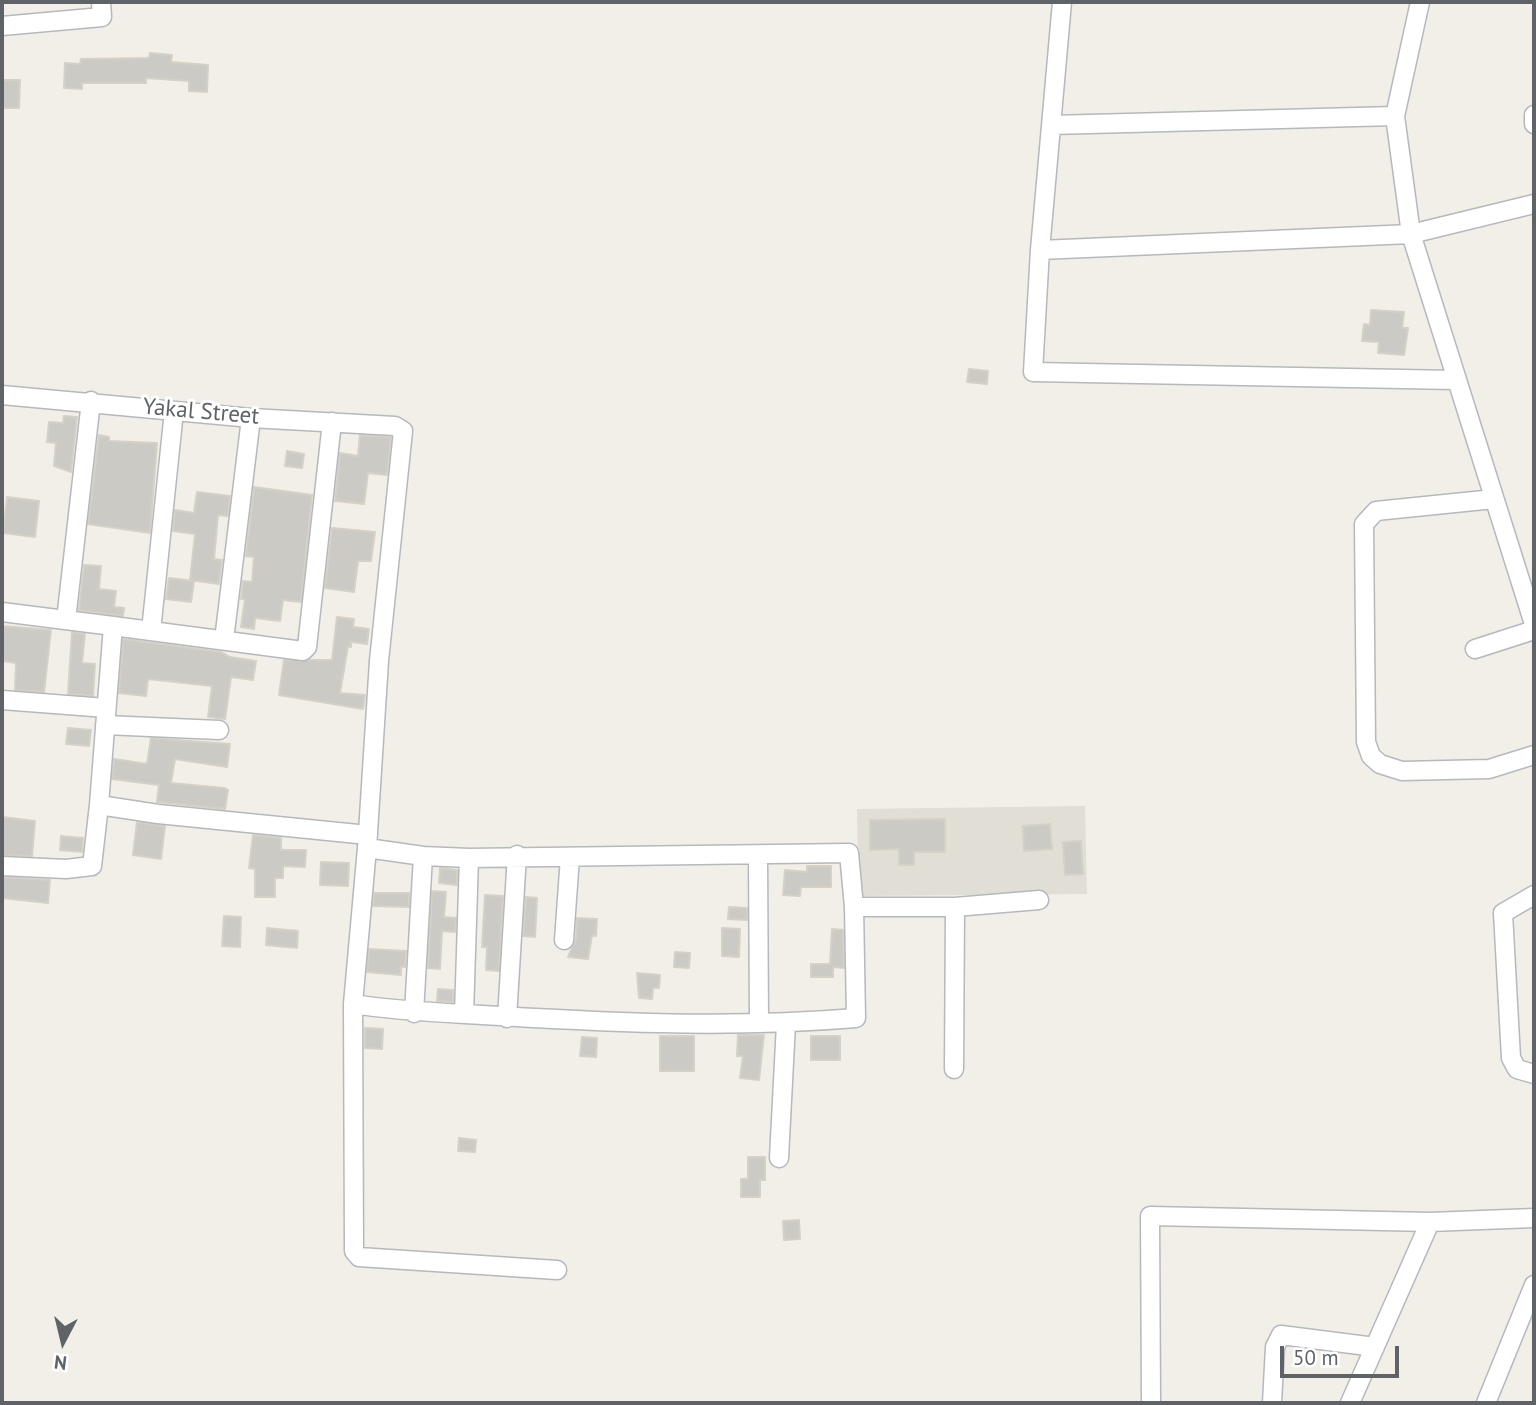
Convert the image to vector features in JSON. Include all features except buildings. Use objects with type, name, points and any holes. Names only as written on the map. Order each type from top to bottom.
[{"type":"street","points":[[2,26],[102,17],[101,2]]},
{"type":"street","points":[[1062,2],[1040,250],[1033,372],[1455,380]]},
{"type":"street","points":[[1420,2],[1395,116],[1411,234],[1534,624]]},
{"type":"street","points":[[1534,115],[1534,124]]},
{"type":"street","points":[[1051,125],[1395,116]]},
{"type":"street","points":[[1040,250],[1411,234],[1534,204]]},
{"type":"street","name":"Yakal Street","points":[[2,395],[90,401],[251,418],[400,427],[400,467],[379,661],[368,842]]},
{"type":"street","points":[[66,620],[90,401]]},
{"type":"street","points":[[150,631],[174,411]]},
{"type":"street","points":[[225,640],[251,418]]},
{"type":"street","points":[[2,612],[303,650],[307,647],[332,422]]},
{"type":"street","points":[[1494,499],[1376,511],[1364,524],[1366,742],[1371,755],[1380,764],[1402,771],[1489,769],[1534,755]]},
{"type":"street","points":[[2,866],[66,869],[92,866],[113,626]]},
{"type":"street","points":[[1475,649],[1534,630]]},
{"type":"street","points":[[2,700],[106,717],[219,730]]},
{"type":"street","points":[[99,805],[368,842],[422,856],[758,856],[849,853],[854,907],[856,1018],[786,1024],[650,1026],[414,1013],[353,1004]]},
{"type":"street","points":[[368,842],[353,1004],[354,1251],[359,1257],[557,1270]]},
{"type":"street","points":[[507,1018],[517,855]]},
{"type":"street","points":[[414,1013],[422,856]]},
{"type":"street","points":[[758,856],[759,1023]]},
{"type":"street","points":[[564,940],[570,857]]},
{"type":"street","points":[[464,1014],[469,858]]},
{"type":"street","points":[[1534,895],[1503,914],[1511,1058],[1517,1069],[1534,1074]]},
{"type":"street","points":[[854,907],[955,906],[1039,900]]},
{"type":"street","points":[[954,1069],[955,906]]},
{"type":"street","points":[[779,1158],[786,1024]]},
{"type":"street","points":[[1152,1403],[1150,1216],[1430,1222],[1534,1219]]},
{"type":"street","points":[[1350,1403],[1430,1222]]},
{"type":"street","points":[[1486,1403],[1534,1285]]},
{"type":"street","points":[[1272,1403],[1275,1347],[1281,1335],[1375,1347]]},
{"type":"shaded area","points":[[1085,806],[1087,894],[858,896],[857,809]]}]
